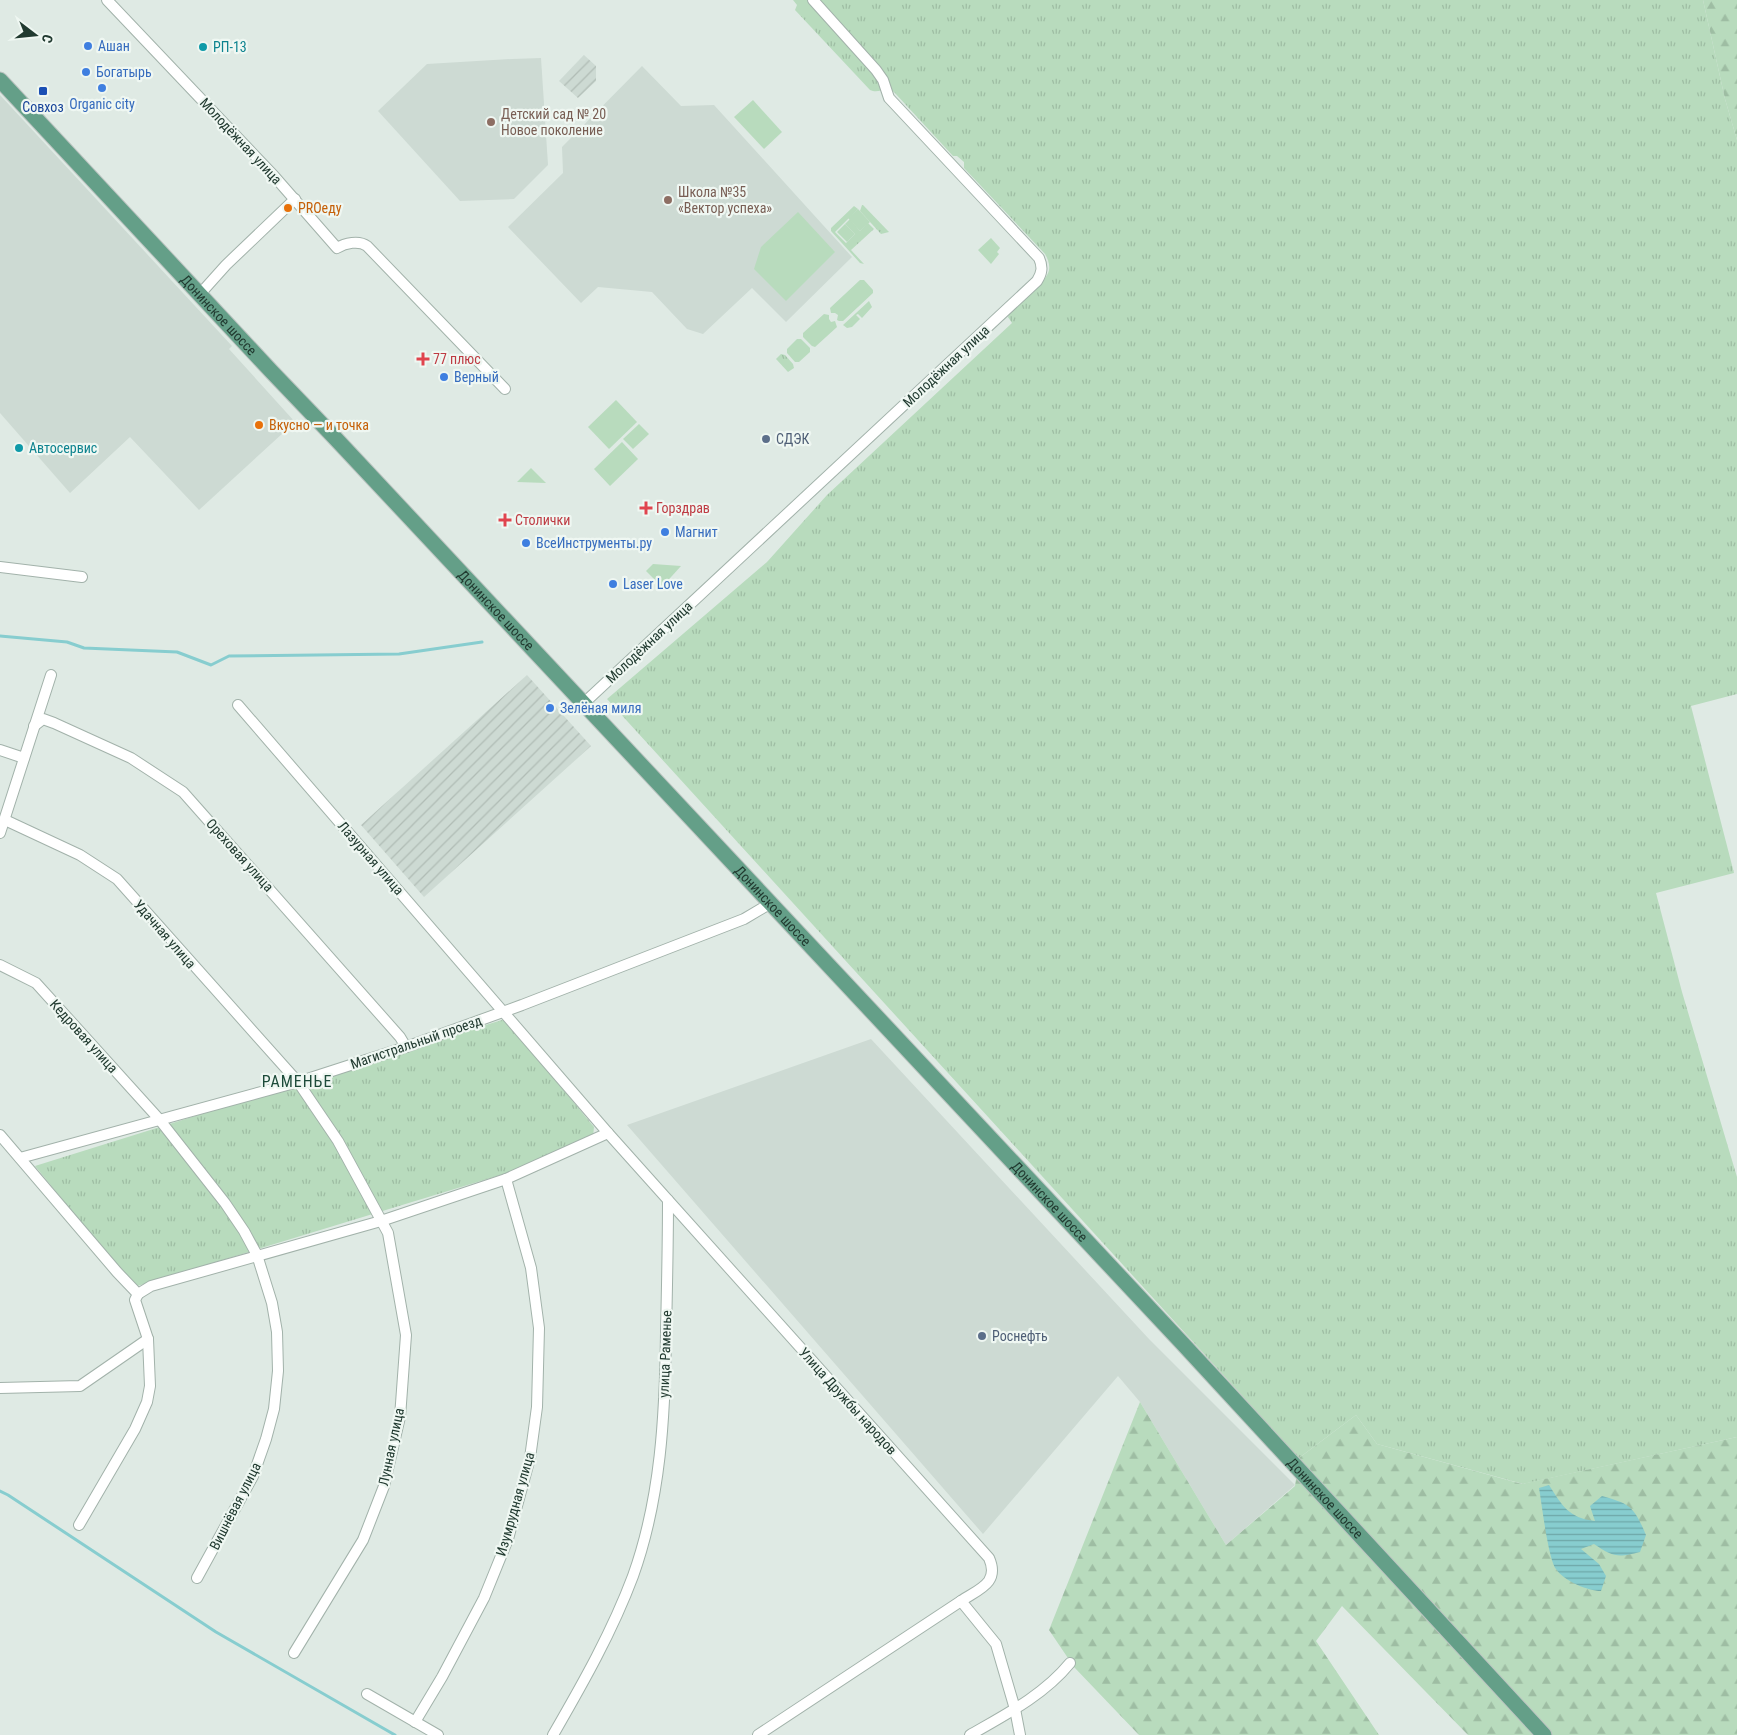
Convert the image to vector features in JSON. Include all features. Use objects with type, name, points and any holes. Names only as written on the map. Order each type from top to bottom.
[{"type":"main road","name":"Донинское шоссе","points":[[0,80],[1177,1337],[1544,1735]]},
{"type":"street","name":"Молодёжная улица","points":[[107,0],[221,119],[295,199],[337,248],[342,245],[360,242],[367,246],[505,389]]},
{"type":"street","name":"Молодёжная улица","points":[[584,703],[1037,281],[1042,272],[1039,258],[889,98],[883,80],[876,70],[813,0]]},
{"type":"street","points":[[200,294],[226,265],[295,199]]},
{"type":"street","points":[[0,567],[82,577]]},
{"type":"street","points":[[0,833],[51,675]]},
{"type":"street","name":"Лазурная улица","points":[[238,705],[504,1012]]},
{"type":"street","name":"Ореховая улица","points":[[34,726],[43,719],[54,723],[131,758],[183,792],[400,1037],[406,1047]]},
{"type":"street","points":[[0,750],[24,758]]},
{"type":"street","name":"Удачная улица","points":[[5,820],[80,855],[117,879],[298,1082],[338,1141],[381,1221]]},
{"type":"street","name":"Магистральный проезд","points":[[20,1158],[298,1082],[406,1047],[504,1012],[744,919],[772,903]]},
{"type":"street","name":"Кедровая улица","points":[[0,965],[36,983],[159,1120],[226,1203],[257,1255]]},
{"type":"street","points":[[504,1012],[668,1200]]},
{"type":"street","points":[[79,1525],[144,1412],[150,1386],[148,1339],[135,1300],[138,1294],[151,1286],[381,1221],[506,1179],[608,1133]]},
{"type":"street","points":[[0,1135],[138,1294]]},
{"type":"street","name":"Изумрудная улица","points":[[415,1722],[442,1677],[484,1598],[508,1539],[530,1458],[537,1407],[539,1328],[532,1268],[506,1179]]},
{"type":"street","name":"Улица Дружбы народов","points":[[668,1200],[989,1558],[993,1568],[992,1576],[986,1583],[961,1601],[758,1735]]},
{"type":"street","name":"улица Раменье","points":[[553,1735],[595,1662],[615,1618],[633,1575],[650,1515],[658,1477],[663,1427],[668,1200]]},
{"type":"street","name":"Лунная улица","points":[[294,1653],[363,1540],[384,1486],[400,1417],[406,1335],[388,1233],[381,1221]]},
{"type":"street","name":"Вишнёвая улица","points":[[197,1578],[253,1476],[266,1440],[274,1409],[278,1371],[276,1332],[272,1303],[257,1255]]},
{"type":"street","points":[[0,1388],[80,1386],[148,1339]]},
{"type":"street","points":[[961,1601],[996,1644],[1015,1709],[1020,1735]]},
{"type":"street","points":[[970,1735],[1015,1709],[1058,1678],[1070,1662]]},
{"type":"street","points":[[366,1694],[438,1735]]},
{"type":"shaded area","points":[[584,55],[596,66],[596,81],[578,98],[559,81]]},
{"type":"shaded area","points":[[541,58],[548,165],[514,199],[460,201],[378,111],[427,64]]},
{"type":"shaded area","name":"Школа №35 «Вектор успеха»","points":[[642,66],[681,106],[714,105],[852,257],[786,322],[752,288],[703,334],[687,329],[652,292],[598,287],[581,303],[508,227],[563,173],[562,147]]},
{"type":"shaded area","points":[[0,95],[232,346],[229,349],[295,422],[199,510],[130,437],[70,493],[0,413]]},
{"type":"shaded area","points":[[527,675],[591,746],[424,897],[361,825]]},
{"type":"shaded area","points":[[871,1039],[1149,1339],[1295,1485],[1226,1545],[1140,1402],[1118,1376],[983,1534],[627,1125]]},
{"type":"green space","points":[[793,0],[1703,0],[1725,99],[1737,140],[1737,694],[1691,706],[1734,873],[1656,893],[1682,992],[1737,1177],[1737,1437],[1523,1484],[1377,1444],[1356,1415],[1299,1458],[607,699],[767,562],[827,495],[1012,323],[1008,317],[1010,312],[1038,286],[1049,270],[1045,254],[964,168],[964,162],[957,156],[953,156],[894,92],[870,90],[795,10],[797,5]]},
{"type":"green space","points":[[1703,0],[1737,0],[1737,140],[1725,99]]},
{"type":"green space","points":[[753,100],[782,132],[764,149],[734,117]]},
{"type":"green space","points":[[862,205],[889,232],[881,234],[860,211]]},
{"type":"green space","points":[[854,206],[858,209],[835,232],[846,243],[855,234],[845,224],[850,219],[860,231],[868,223],[874,229],[851,250],[864,264],[860,263],[831,231],[831,228]]},
{"type":"green space","points":[[858,209],[870,222],[860,231],[848,218]]},
{"type":"green space","points":[[798,212],[835,252],[786,301],[754,269],[761,247]]},
{"type":"green space","points":[[845,224],[855,234],[847,242],[837,232]]},
{"type":"green space","points":[[991,238],[1000,248],[997,252],[999,254],[991,264],[978,250]]},
{"type":"green space","points":[[860,280],[864,280],[873,290],[873,293],[843,321],[837,320],[838,315],[831,313],[830,308]]},
{"type":"green space","points":[[869,301],[872,307],[862,318],[858,314],[856,315],[860,319],[852,327],[847,328],[843,325]]},
{"type":"green space","points":[[824,314],[829,315],[831,322],[835,321],[837,327],[815,347],[803,337],[803,333]]},
{"type":"green space","points":[[797,339],[801,339],[810,348],[810,352],[799,362],[795,362],[787,353],[787,349]]},
{"type":"green space","points":[[781,354],[785,355],[793,364],[794,368],[788,372],[776,359]]},
{"type":"green space","points":[[616,400],[637,422],[609,449],[588,427]]},
{"type":"green space","points":[[639,424],[649,434],[633,449],[623,439]]},
{"type":"green space","points":[[622,442],[638,459],[610,486],[594,469]]},
{"type":"green space","points":[[531,468],[546,483],[517,482]]},
{"type":"green space","points":[[653,564],[681,566],[662,587],[646,571]]},
{"type":"green space","points":[[505,1019],[594,1127],[593,1137],[507,1173],[134,1287],[35,1166]]},
{"type":"green space","points":[[1140,1402],[1226,1545],[1295,1486],[1299,1458],[1356,1415],[1377,1444],[1522,1484],[1737,1437],[1737,1735],[1468,1735],[1342,1606],[1316,1641],[1379,1735],[1139,1735],[1074,1667],[1049,1630]]},
{"type":"water","points":[[1549,1485],[1562,1504],[1578,1517],[1595,1521],[1590,1506],[1602,1496],[1626,1504],[1634,1512],[1642,1526],[1646,1535],[1640,1552],[1621,1556],[1606,1552],[1594,1544],[1581,1549],[1599,1564],[1606,1576],[1601,1591],[1590,1589],[1565,1578],[1553,1563],[1539,1488]]},
{"type":"waterway","points":[[0,636],[67,642],[84,648],[177,652],[211,665],[229,656],[399,654],[482,642]]},
{"type":"waterway","points":[[0,1491],[216,1632],[395,1735]]},
{"type":"place","name":"Ашан","points":[[88,46]]},
{"type":"place","name":"РП-13","points":[[203,47]]},
{"type":"place","name":"Богатырь","points":[[86,72]]},
{"type":"place","name":"Organic city","points":[[102,88]]},
{"type":"place","name":"Совхоз","points":[[43,91]]},
{"type":"place","name":"Детский сад № 20 Новое поколение","points":[[491,122]]},
{"type":"place","name":"Школа №35 «Вектор успеха»","points":[[668,200]]},
{"type":"place","name":"PROеду","points":[[288,208]]},
{"type":"place","name":"77 плюс","points":[[423,359]]},
{"type":"place","name":"Верный","points":[[444,377]]},
{"type":"place","name":"Вкусно — и точка","points":[[259,425]]},
{"type":"place","name":"СДЭК","points":[[766,439]]},
{"type":"place","name":"Автосервис","points":[[19,448]]},
{"type":"place","name":"Горздрав","points":[[646,508]]},
{"type":"place","name":"Столички","points":[[505,520]]},
{"type":"place","name":"Магнит","points":[[665,532]]},
{"type":"place","name":"ВсеИнструменты.ру","points":[[526,543]]},
{"type":"place","name":"Laser Love","points":[[613,584]]},
{"type":"place","name":"Зелёная миля","points":[[550,708]]},
{"type":"place","name":"Роснефть","points":[[982,1336]]},
{"type":"district","name":"РАМЕНЬЕ","points":[[297,1081]]}]
